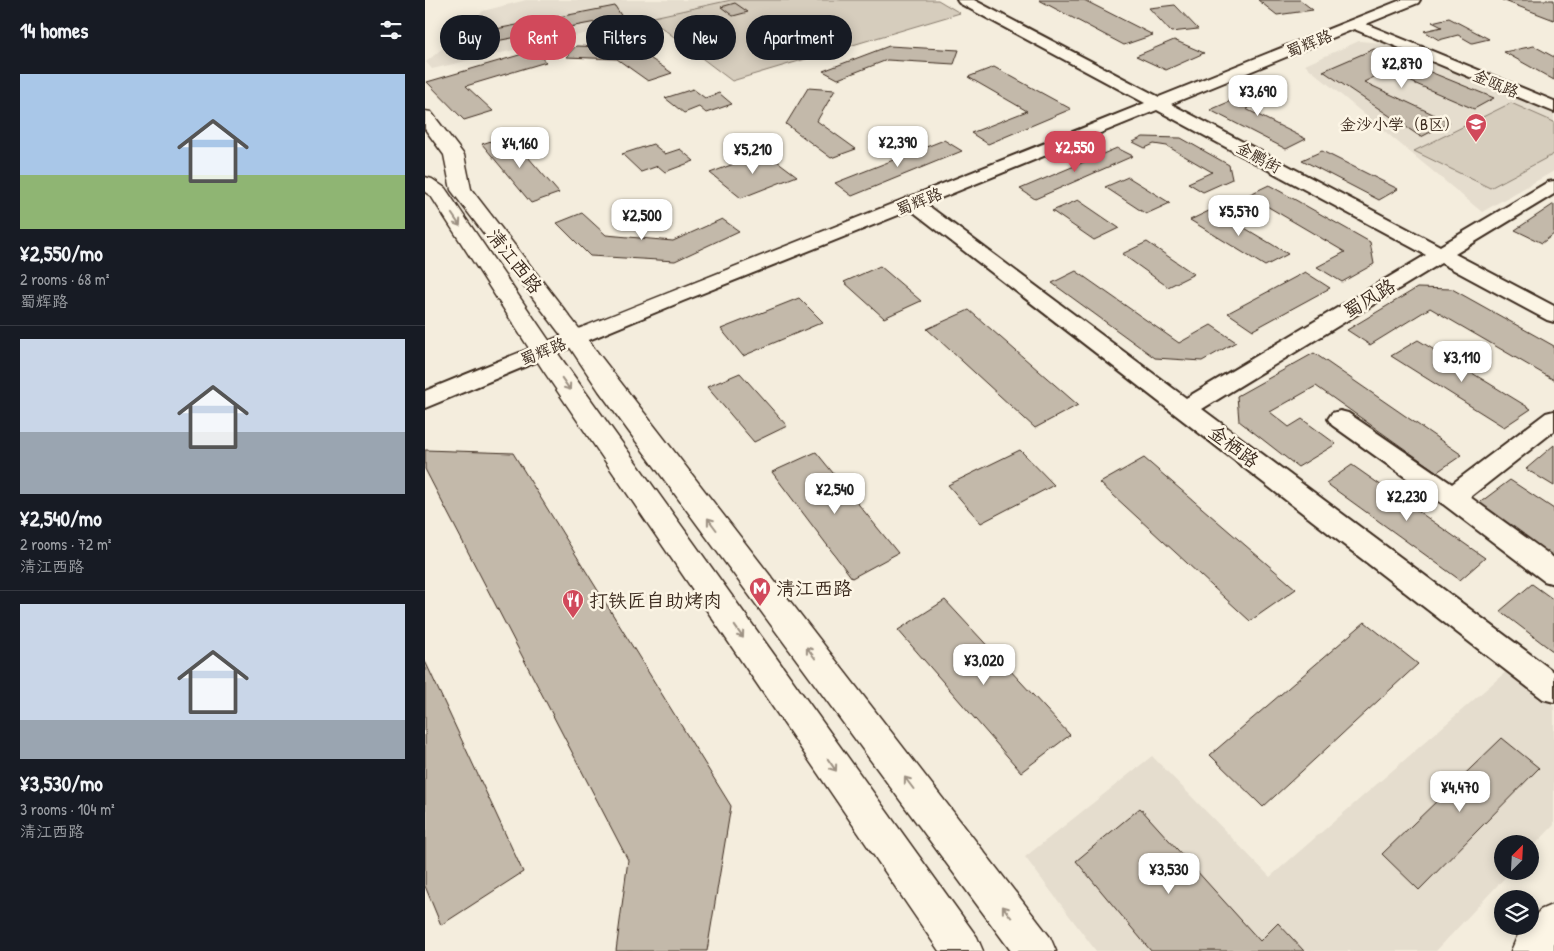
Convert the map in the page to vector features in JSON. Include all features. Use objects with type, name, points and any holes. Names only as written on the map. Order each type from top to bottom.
[{"type":"main road","name":"清江西路","points":[[425,116],[454,155],[437,181]]},
{"type":"main road","points":[[425,141],[437,181]]},
{"type":"main road","name":"清江西路","points":[[437,181],[575,338],[608,385],[1036,951]]},
{"type":"main road","name":"清江西路","points":[[437,181],[552,364],[963,951]]},
{"type":"main road","points":[[1531,951],[1554,924]]},
{"type":"street","name":"金鹏街","points":[[964,0],[1554,315]]},
{"type":"street","name":"蜀辉路","points":[[425,400],[544,350],[1159,104],[1413,0]]},
{"type":"street","name":"金瓯路","points":[[1354,24],[1554,107]]},
{"type":"street","name":"蜀风路","points":[[1185,409],[1554,186]]},
{"type":"street","name":"金栖路","points":[[913,203],[1554,689]]},
{"type":"street","points":[[1340,419],[1452,497],[1554,573]]},
{"type":"street","points":[[1452,497],[1554,419]]},
{"type":"shaded area","points":[[526,0],[731,0],[664,15],[586,15],[586,33],[576,36],[576,15],[510,15],[510,51],[500,53],[500,15],[479,15],[483,11]]},
{"type":"shaded area","points":[[731,0],[938,0],[960,13],[852,45],[852,15],[746,15],[746,60],[802,60],[732,81],[704,60],[736,60],[736,15],[674,15],[674,37],[664,29],[663,15]]},
{"type":"shaded area","name":"金沙小学（B区）","points":[[1359,41],[1384,43],[1554,114],[1554,171],[1482,212],[1305,65]]},
{"type":"shaded area","points":[[440,50],[440,60],[471,60],[432,69],[426,62]]},
{"type":"shaded area","points":[[1511,103],[1554,122],[1554,154],[1490,188],[1414,151]]},
{"type":"shaded area","points":[[1508,670],[1554,707],[1554,825],[1539,841],[1539,835],[1494,835],[1494,880],[1503,880],[1436,951],[1096,951],[1025,857],[1152,756],[1270,877]]},
{"type":"building","points":[[1039,0],[1084,0],[1153,35],[1124,45]]},
{"type":"building","points":[[1258,0],[1300,0],[1313,10],[1277,15]]},
{"type":"building","points":[[1502,0],[1554,0],[1554,20]]},
{"type":"building","points":[[735,3],[748,12],[732,15],[721,7]]},
{"type":"building","points":[[1175,5],[1198,29],[1171,32],[1149,8]]},
{"type":"building","points":[[615,6],[621,15],[586,15],[586,24],[576,26],[576,15],[568,15]]},
{"type":"building","points":[[1449,18],[1489,39],[1472,43],[1458,35],[1439,40],[1424,31],[1442,27],[1432,22]]},
{"type":"building","points":[[510,26],[510,38],[500,40],[500,28]]},
{"type":"building","points":[[1174,40],[1204,53],[1166,70],[1136,56]]},
{"type":"building","points":[[576,46],[586,46],[586,58],[576,57]]},
{"type":"building","points":[[889,46],[959,50],[954,64],[887,60],[838,79],[823,71]]},
{"type":"building","points":[[1534,46],[1554,57],[1554,80],[1504,52]]},
{"type":"building","points":[[1374,49],[1494,98],[1474,109],[1386,71],[1364,82],[1450,122],[1421,137],[1323,71]]},
{"type":"building","points":[[510,58],[510,60],[544,60],[546,62],[466,86],[493,111],[464,120],[427,82]]},
{"type":"building","points":[[618,60],[653,60],[672,73],[648,81]]},
{"type":"building","points":[[994,67],[1071,109],[988,144],[971,133],[1027,111],[968,77]]},
{"type":"building","points":[[1270,84],[1285,92],[1246,109],[1306,139],[1286,149],[1210,110]]},
{"type":"building","points":[[808,88],[835,90],[817,121],[856,149],[831,158],[786,124]]},
{"type":"building","points":[[693,89],[705,98],[719,93],[732,104],[706,113],[699,107],[684,113],[665,98]]},
{"type":"building","points":[[509,135],[559,193],[531,203],[482,144]]},
{"type":"building","points":[[1143,137],[1181,138],[1229,165],[1232,179],[1203,192],[1188,183],[1212,172],[1167,146],[1154,144],[1145,148],[1133,142]]},
{"type":"building","points":[[944,140],[962,151],[852,196],[835,183]]},
{"type":"building","points":[[653,144],[665,154],[680,149],[694,161],[665,172],[658,166],[641,172],[622,154]]},
{"type":"building","points":[[1117,148],[1133,156],[1035,199],[1020,189]]},
{"type":"building","points":[[1322,151],[1398,189],[1379,200],[1302,160]]},
{"type":"building","points":[[765,152],[797,176],[741,198],[710,173]]},
{"type":"building","points":[[1128,177],[1170,203],[1146,214],[1105,187]]},
{"type":"building","points":[[1269,185],[1370,242],[1374,264],[1342,282],[1317,267],[1345,252],[1248,195]]},
{"type":"building","points":[[1078,200],[1119,228],[1094,240],[1052,211]]},
{"type":"building","points":[[1554,204],[1554,234],[1542,243],[1515,230]]},
{"type":"building","points":[[1213,209],[1288,254],[1265,266],[1190,220]]},
{"type":"building","points":[[582,213],[606,235],[673,241],[722,219],[739,231],[675,261],[590,256],[557,223]]},
{"type":"building","points":[[1147,242],[1194,274],[1168,287],[1122,254]]},
{"type":"building","points":[[880,266],[921,301],[884,318],[844,282]]},
{"type":"building","points":[[1076,271],[1179,343],[1211,325],[1236,342],[1202,361],[1155,358],[1052,283]]},
{"type":"building","points":[[1305,272],[1330,288],[1253,330],[1228,313]]},
{"type":"building","points":[[1417,288],[1452,289],[1554,346],[1554,380],[1430,308],[1370,345],[1347,330]]},
{"type":"building","points":[[799,298],[823,322],[743,356],[721,329]]},
{"type":"building","points":[[969,310],[1078,405],[1035,428],[927,329]]},
{"type":"building","points":[[1418,340],[1531,409],[1504,427],[1391,356]]},
{"type":"building","points":[[1314,353],[1462,455],[1437,472],[1316,386],[1270,412],[1289,427],[1302,419],[1336,444],[1298,467],[1239,421],[1237,396]]},
{"type":"building","points":[[740,373],[787,426],[754,442],[707,387]]},
{"type":"building","points":[[1554,445],[1554,486],[1526,469]]},
{"type":"building","points":[[425,450],[513,453],[731,806],[707,951],[616,951],[628,860],[425,469]]},
{"type":"building","points":[[1020,450],[1054,485],[981,523],[948,485]]},
{"type":"building","points":[[816,452],[898,553],[852,578],[772,472]]},
{"type":"building","points":[[1144,458],[1296,589],[1250,621],[1100,483]]},
{"type":"building","points":[[1352,465],[1485,558],[1460,580],[1326,483]]},
{"type":"building","points":[[1510,480],[1554,509],[1554,557],[1478,504]]},
{"type":"building","points":[[1532,584],[1554,600],[1554,652],[1500,611]]},
{"type":"building","points":[[945,600],[1070,735],[1021,772],[898,630]]},
{"type":"building","points":[[1365,622],[1418,664],[1263,807],[1210,755]]},
{"type":"building","points":[[425,661],[523,872],[441,925],[425,886]]},
{"type":"building","points":[[1502,738],[1539,768],[1419,890],[1382,854]]},
{"type":"building","points":[[1140,808],[1260,941],[1278,923],[1304,951],[1151,951],[1076,861]]},
{"type":"place","name":"金沙小学（B区）","points":[[1476,143]]},
{"type":"place","name":"清江西路","points":[[760,607]]},
{"type":"place","name":"打铁匠自助烤肉","points":[[573,619]]}]
